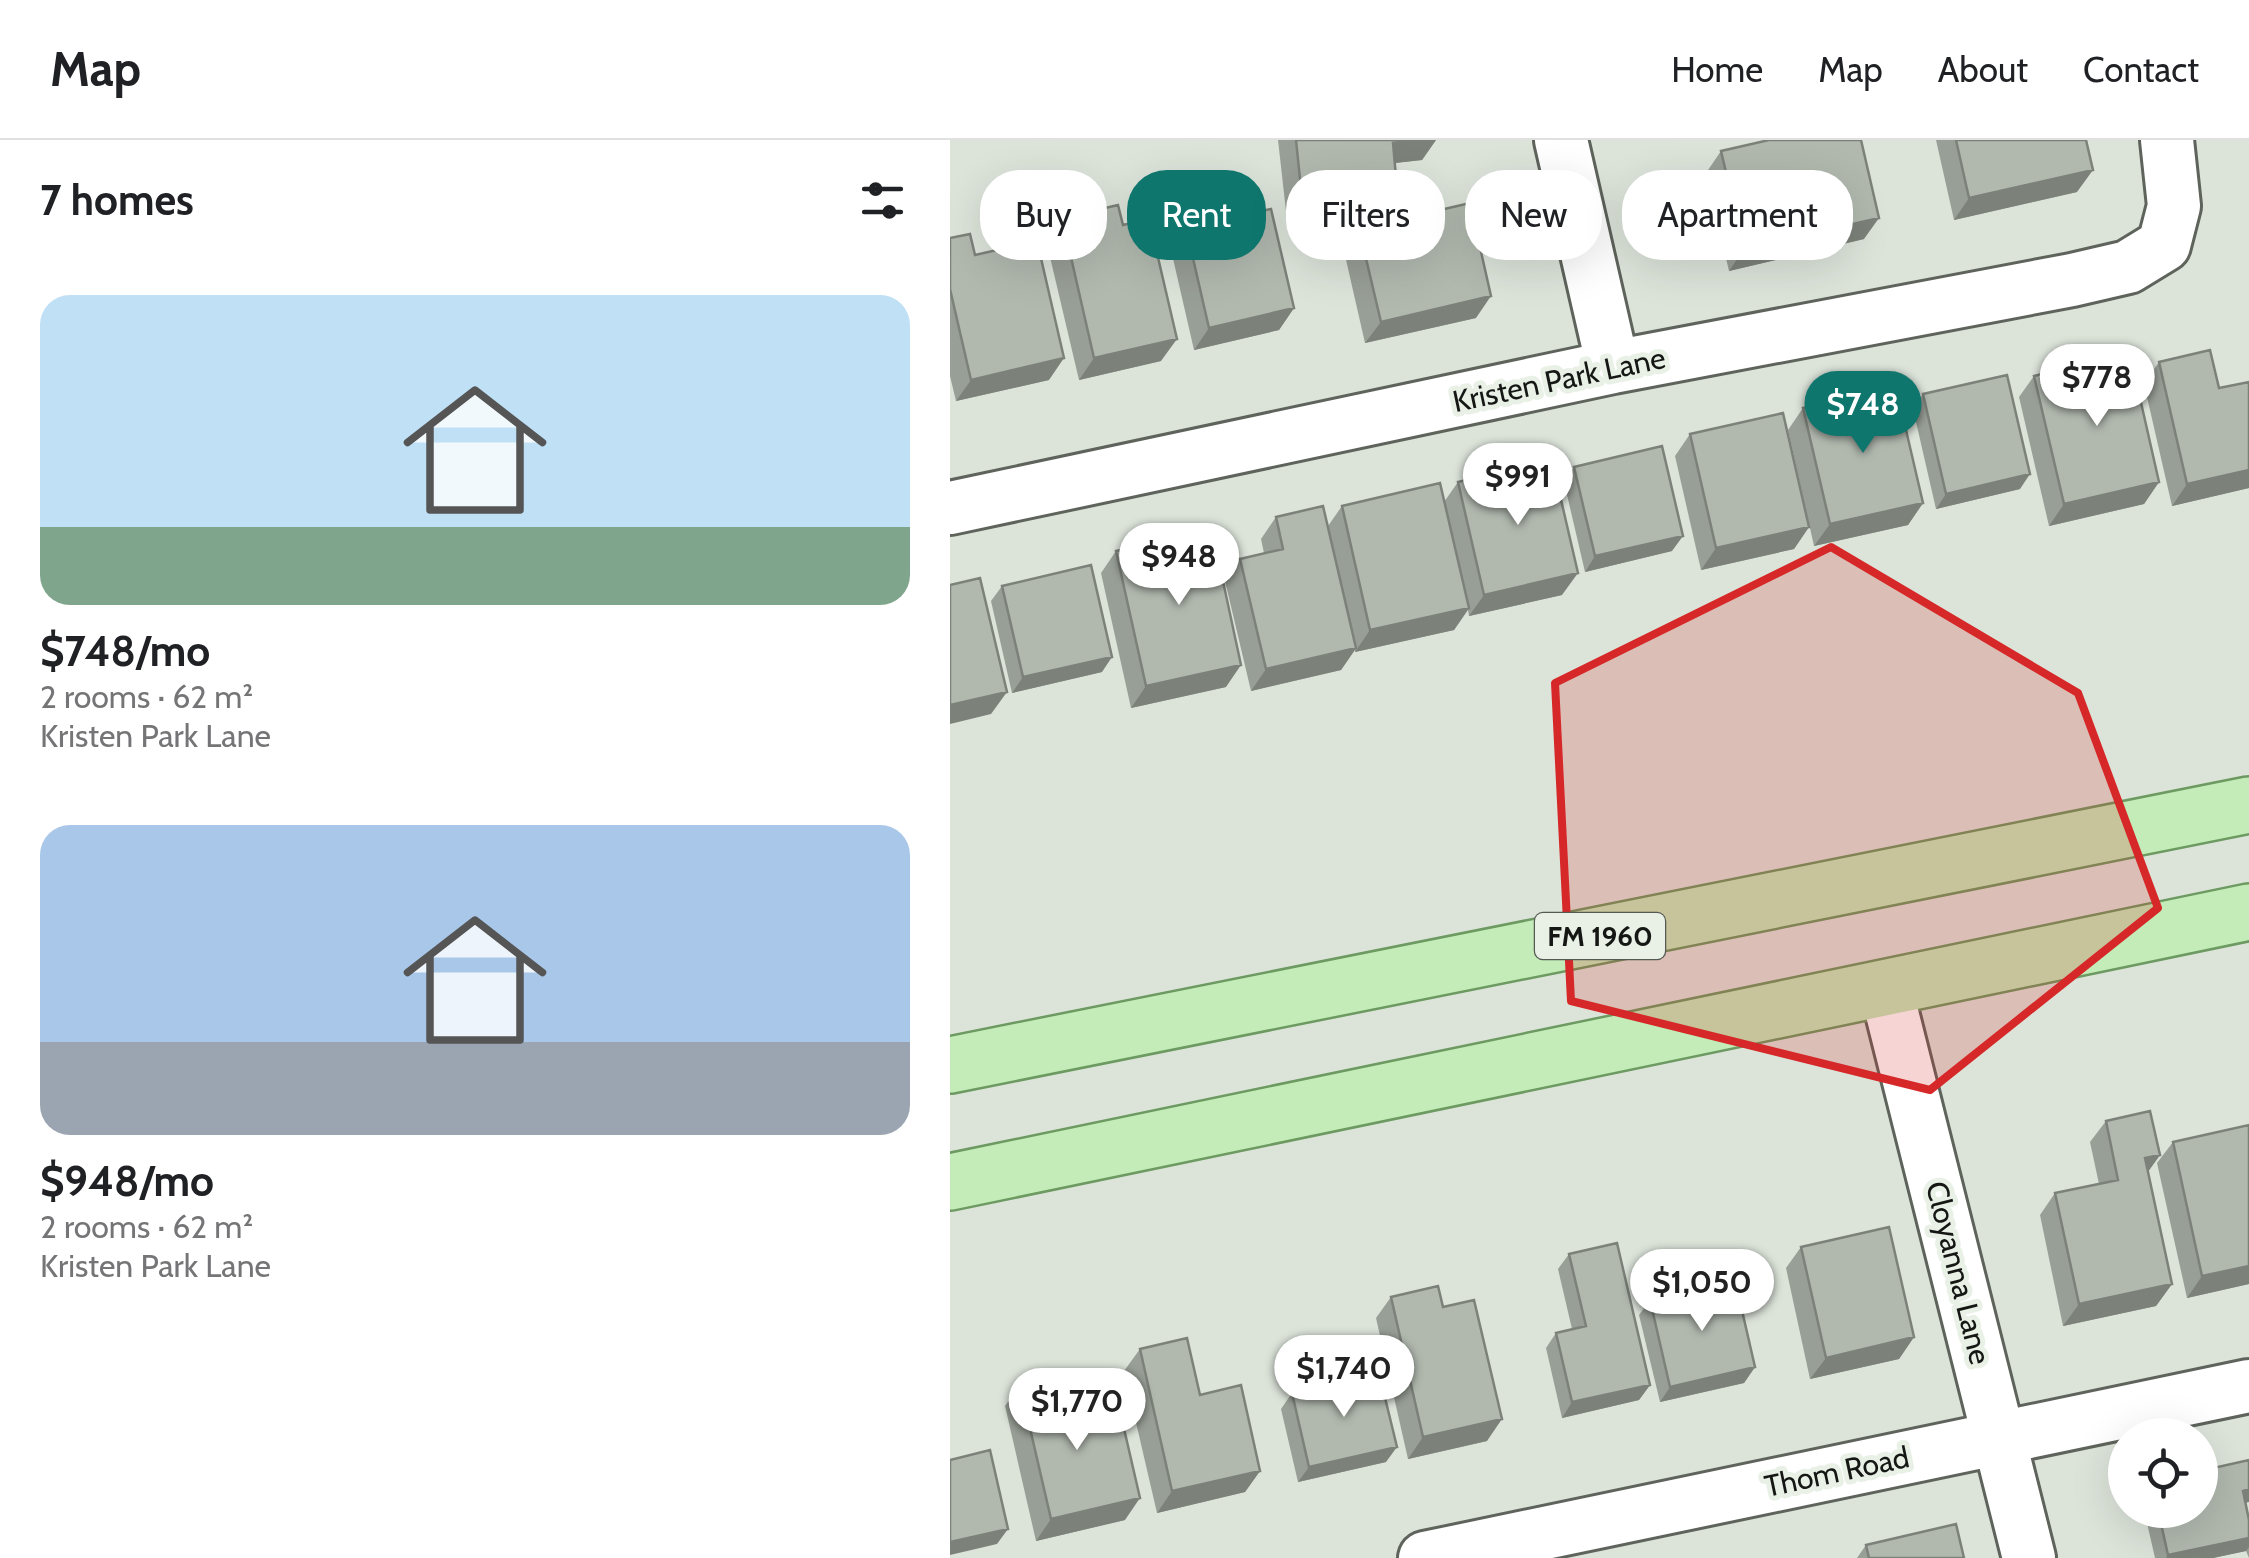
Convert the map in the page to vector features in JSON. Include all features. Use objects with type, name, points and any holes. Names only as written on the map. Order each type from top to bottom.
[{"type":"main road","name":"FM 1960","points":[[950,1064],[2249,805]]},
{"type":"main road","points":[[950,1182],[2249,912]]},
{"type":"street","points":[[1561,140],[1614,367]]},
{"type":"street","name":"Kristen Park Lane","points":[[950,508],[1614,367],[2128,267],[2164,245],[2174,206],[2167,140]]},
{"type":"street","name":"Cloyanna Lane","points":[[1886,988],[2029,1558]]},
{"type":"street","name":"Thom Road","points":[[1425,1558],[2249,1386]]},
{"type":"highlighted area","points":[[1831,547],[2078,693],[2158,908],[1930,1090],[1571,1001],[1555,683]]},
{"type":"building","points":[[1296,140],[1425,140],[1393,143],[1395,170],[1299,170]]},
{"type":"building","points":[[1769,140],[1861,140],[1879,218],[1853,224],[1853,170],[1725,170],[1721,151]]},
{"type":"building","points":[[1956,140],[2086,140],[2093,170],[1969,198]]},
{"type":"building","points":[[1465,204],[1465,260],[1483,260],[1491,296],[1381,322],[1366,260],[1445,260],[1445,209]]},
{"type":"building","points":[[1118,205],[1123,225],[1127,224],[1127,260],[1159,260],[1177,339],[1094,358],[1072,260],[1107,260],[1107,208]]},
{"type":"building","points":[[1271,209],[1294,308],[1209,328],[1193,260],[1266,260],[1266,210]]},
{"type":"building","points":[[970,234],[980,260],[1041,260],[1064,358],[971,380],[950,289],[950,238]]},
{"type":"building","points":[[2210,350],[2219,388],[2249,382],[2249,470],[2187,484],[2159,362]]},
{"type":"building","points":[[2130,354],[2159,482],[2064,504],[2034,376]]},
{"type":"building","points":[[2007,375],[2030,474],[1946,494],[1923,394]]},
{"type":"building","points":[[1896,387],[1923,503],[1830,524],[1803,408]]},
{"type":"building","points":[[1783,413],[1809,527],[1716,548],[1690,434]]},
{"type":"building","points":[[1662,446],[1683,536],[1595,556],[1574,467]]},
{"type":"building","points":[[1552,461],[1578,573],[1484,595],[1458,482]]},
{"type":"building","points":[[1440,483],[1469,608],[1370,630],[1342,506]]},
{"type":"building","points":[[1323,506],[1356,648],[1266,669],[1240,559],[1283,549],[1276,517]]},
{"type":"building","points":[[1212,530],[1241,665],[1146,686],[1116,551]]},
{"type":"building","points":[[1091,565],[1112,657],[1023,677],[1002,586]]},
{"type":"building","points":[[980,578],[1007,692],[950,705],[950,585]]},
{"type":"building","points":[[2150,1111],[2160,1155],[2145,1158],[2172,1284],[2079,1304],[2055,1193],[2118,1180],[2106,1121]]},
{"type":"building","points":[[2249,1125],[2249,1266],[2202,1276],[2173,1142]]},
{"type":"building","points":[[1889,1227],[1914,1337],[1826,1358],[1801,1247]]},
{"type":"building","points":[[1617,1243],[1650,1385],[1572,1402],[1556,1333],[1586,1326],[1569,1254]]},
{"type":"building","points":[[1735,1280],[1755,1367],[1670,1387],[1650,1300]]},
{"type":"building","points":[[1438,1286],[1443,1307],[1474,1300],[1502,1419],[1423,1437],[1391,1297]]},
{"type":"building","points":[[1187,1338],[1200,1395],[1241,1385],[1260,1471],[1172,1491],[1140,1349]]},
{"type":"building","points":[[1379,1373],[1397,1447],[1309,1467],[1292,1393]]},
{"type":"building","points":[[1064,1375],[1077,1430],[1122,1420],[1140,1498],[1051,1519],[1020,1385]]},
{"type":"building","points":[[990,1450],[1008,1529],[950,1542],[950,1460]]},
{"type":"building","points":[[2249,1460],[2249,1489],[2243,1491],[2249,1538],[2168,1555],[2162,1528],[2218,1528],[2218,1467]]},
{"type":"building","points":[[1956,1524],[1964,1558],[1869,1558],[1866,1545]]}]
